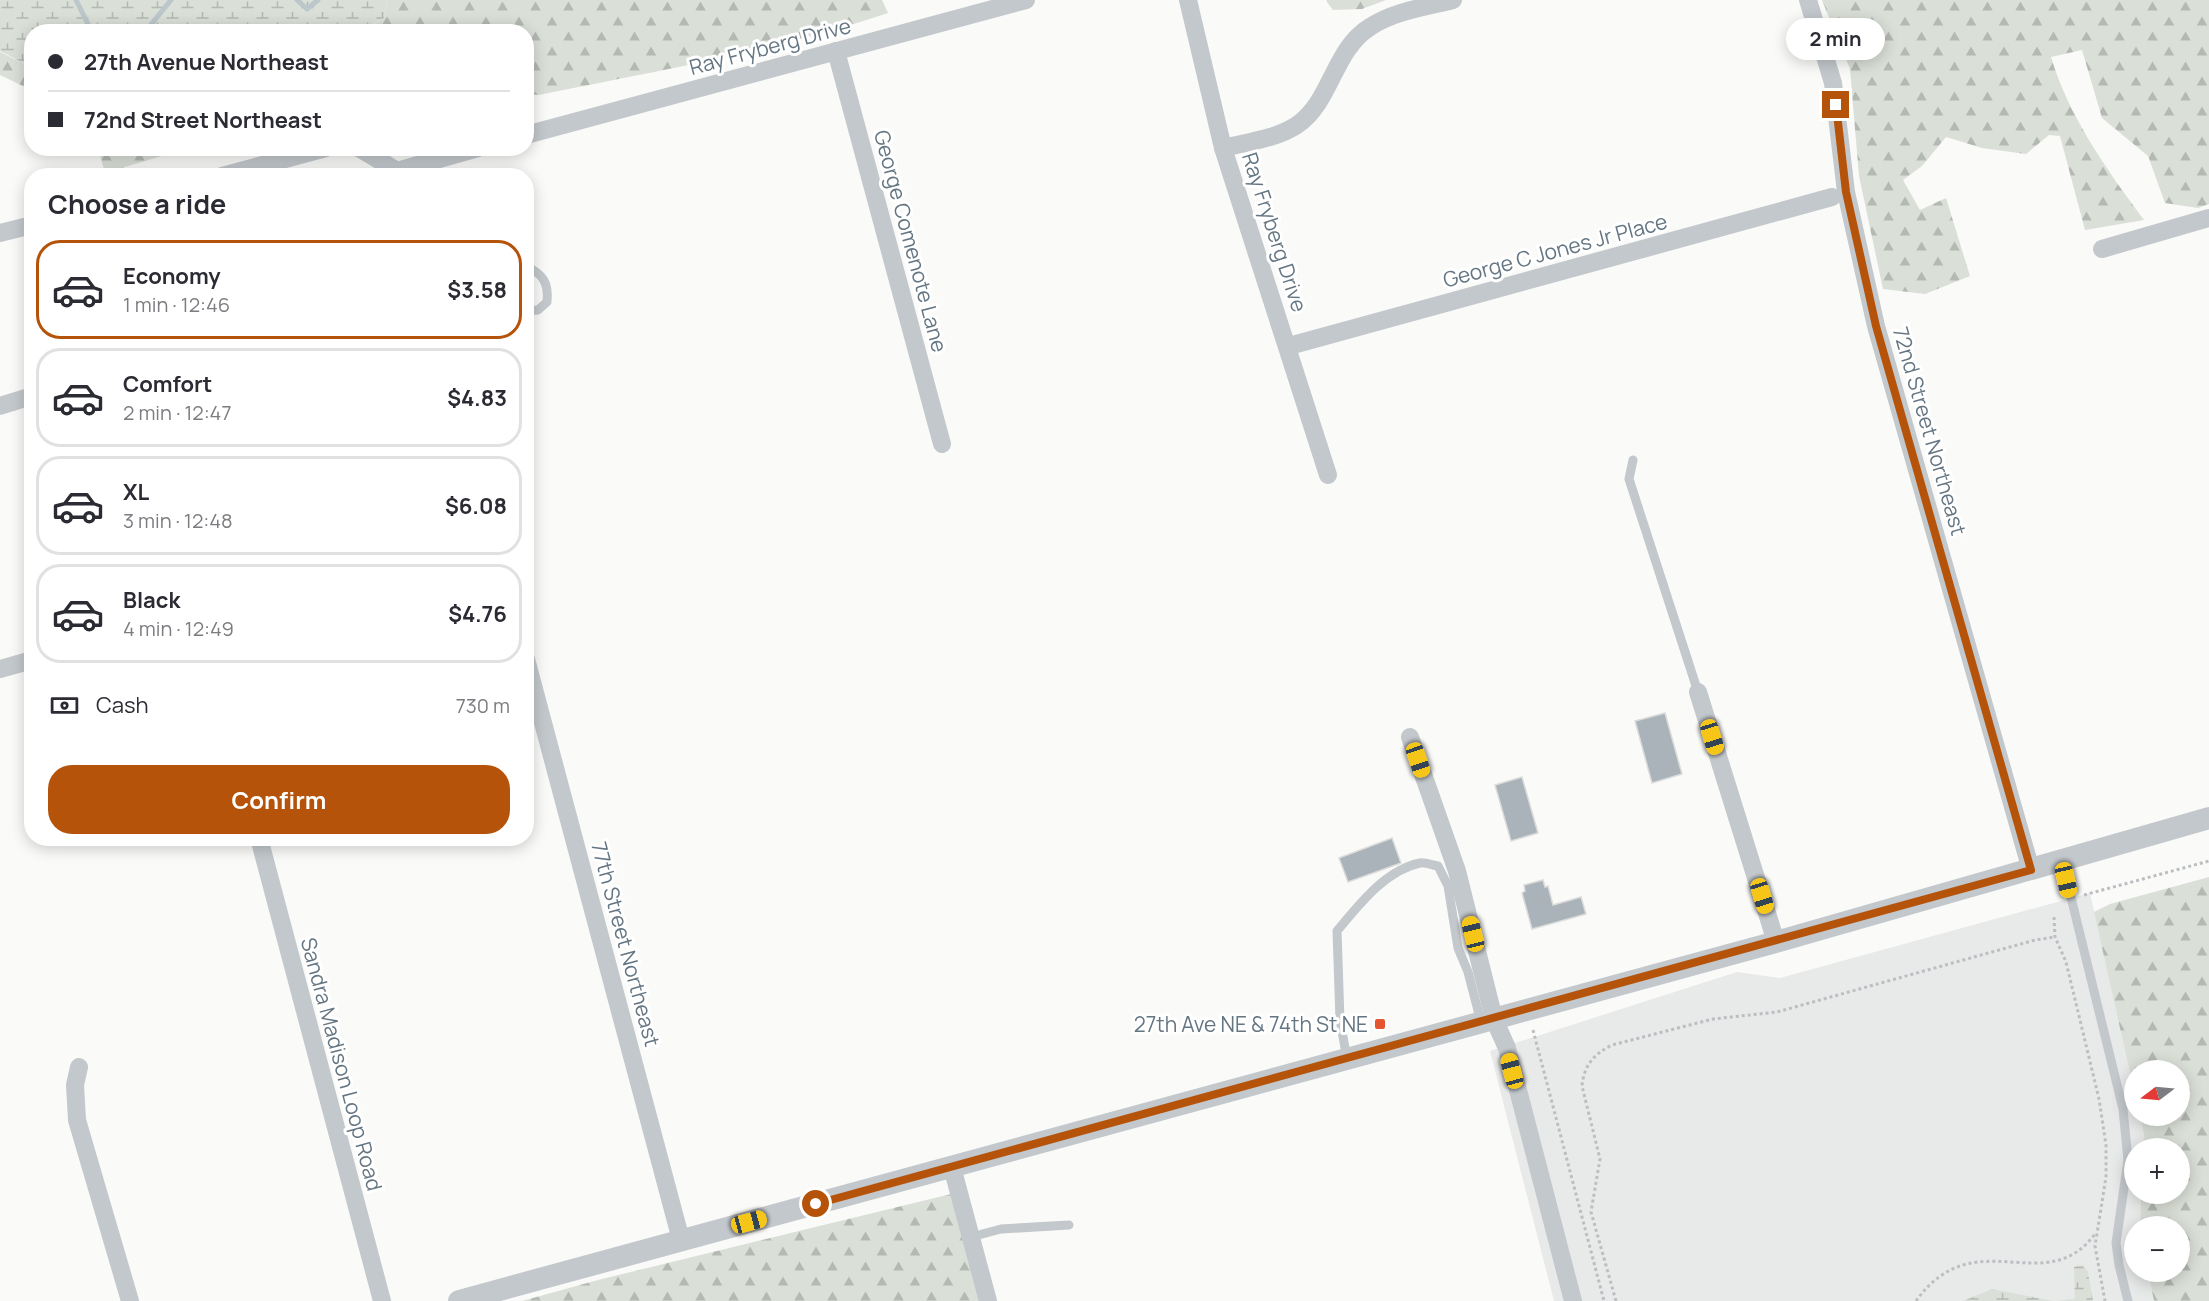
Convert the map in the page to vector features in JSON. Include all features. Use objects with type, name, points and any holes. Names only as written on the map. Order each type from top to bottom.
[{"type":"street","name":"Ray Fryberg Drive","points":[[534,133],[1026,0]]},
{"type":"street","name":"Ray Fryberg Drive","points":[[1188,0],[1223,148],[1289,346],[1328,475]]},
{"type":"street","points":[[1223,148],[1279,134],[1298,124],[1314,108],[1341,56],[1370,27],[1394,16],[1453,0]]},
{"type":"street","name":"72nd Street Northeast","points":[[1808,0],[1833,83],[1846,192],[1876,326],[2031,870]]},
{"type":"street","name":"George Comenote Lane","points":[[836,51],[942,444]]},
{"type":"street","points":[[252,168],[296,156]]},
{"type":"street","points":[[371,156],[389,168]]},
{"type":"street","points":[[413,168],[452,156]]},
{"type":"street","name":"George C Jones Jr Place","points":[[1289,346],[1832,197]]},
{"type":"street","points":[[2102,249],[2209,218]]},
{"type":"street","points":[[0,233],[24,227]]},
{"type":"street","points":[[0,405],[24,398]]},
{"type":"street","points":[[0,669],[24,662]]},
{"type":"street","name":"77th Street Northeast","points":[[534,689],[681,1240]]},
{"type":"street","points":[[1698,692],[1776,942]]},
{"type":"street","points":[[1410,737],[1457,871],[1487,1020],[1507,1048],[1573,1301]]},
{"type":"street","points":[[459,1301],[1776,942],[2209,818]]},
{"type":"street","name":"Sandra Madison Loop Road","points":[[261,846],[382,1301]]},
{"type":"street","points":[[79,1067],[75,1085],[77,1120],[130,1301]]},
{"type":"street","points":[[952,1167],[988,1301]]},
{"type":"lane","points":[[534,270],[540,273],[548,288],[547,302],[538,310],[534,310]]},
{"type":"lane","points":[[1633,460],[1629,479],[1698,692]]},
{"type":"lane","points":[[2062,861],[2123,1110],[2128,1160],[2116,1243],[2128,1301]]},
{"type":"lane","points":[[1347,1059],[1340,1020],[1337,931],[1380,885],[1401,870],[1421,862],[1438,866],[1448,886],[1458,948],[1487,1020]]},
{"type":"lane","points":[[971,1237],[1001,1229],[1069,1225]]},
{"type":"path","points":[[2084,895],[2209,861]]},
{"type":"path","points":[[2054,917],[2055,938],[2066,962],[2099,1099],[2106,1145],[2106,1178],[2096,1234],[2097,1263],[2105,1301]]},
{"type":"path","points":[[1616,1301],[1591,1212],[1600,1159],[1582,1086],[1583,1075],[1589,1063],[1600,1052],[1612,1046],[1713,1019],[1777,1012],[2036,940],[2055,938]]},
{"type":"path","points":[[1527,1009],[1604,1301]]},
{"type":"path","points":[[1916,1301],[1941,1276],[1965,1263],[1981,1261],[2047,1268],[2080,1251],[2096,1234]]},
{"type":"shaded area","points":[[2090,893],[2127,1060],[2124,1060],[2124,1126],[2142,1126],[2144,1135],[2144,1138],[2124,1138],[2124,1204],[2141,1204],[2140,1216],[2124,1216],[2124,1282],[2150,1282],[2154,1301],[1554,1301],[1490,1051],[1737,972],[1780,978]]},
{"type":"green space","points":[[0,0],[388,0],[384,18],[372,24],[24,24],[24,63],[0,51]]},
{"type":"green space","points":[[388,0],[882,0],[888,13],[759,49],[539,95],[534,95],[534,24],[373,24],[384,18]]},
{"type":"green space","points":[[1326,0],[1386,0],[1362,9],[1333,10]]},
{"type":"green space","points":[[1822,0],[2209,0],[2209,204],[2198,208],[2165,203],[2148,156],[2102,118],[2082,50],[2051,57],[2068,101],[2090,142],[2144,220],[2085,230],[2060,136],[2049,135],[2026,154],[1982,148],[1946,137],[1922,166],[1903,180],[1920,210],[1946,198],[1970,276],[1925,294],[1883,289],[1859,176],[1850,69]]},
{"type":"green space","points":[[0,52],[24,64],[24,87],[0,75]]},
{"type":"green space","points":[[100,156],[162,156],[122,168],[104,168]]},
{"type":"green space","points":[[2209,877],[2209,1301],[2154,1301],[2150,1282],[2190,1282],[2190,1216],[2140,1216],[2141,1204],[2190,1204],[2190,1138],[2144,1138],[2142,1126],[2190,1126],[2190,1060],[2127,1060],[2094,912],[2110,904]]},
{"type":"green space","points":[[951,1194],[981,1301],[522,1301],[598,1280]]},
{"type":"green space","points":[[2083,1265],[2088,1272],[2093,1301],[2056,1301],[2075,1299],[2074,1267]]},
{"type":"green space","points":[[1992,1289],[2053,1301],[1963,1301]]},
{"type":"building","points":[[1665,713],[1682,774],[1652,783],[1635,721]]},
{"type":"building","points":[[1522,777],[1538,833],[1511,841],[1495,785]]},
{"type":"building","points":[[1392,838],[1401,863],[1348,882],[1339,858]]},
{"type":"building","points":[[1543,880],[1545,887],[1548,886],[1553,905],[1581,897],[1586,914],[1532,929],[1522,893],[1525,891],[1524,885]]},
{"type":"waterway","points":[[76,0],[88,24]]},
{"type":"waterway","points":[[152,24],[171,0]]},
{"type":"waterway","points":[[297,0],[307,9],[318,0]]},
{"type":"place","name":"27th Ave NE & 74th St NE","points":[[1380,1024]]},
{"type":"route","points":[[816,1204],[1776,942],[2031,870],[1876,326],[1846,192],[1836,105]]}]
